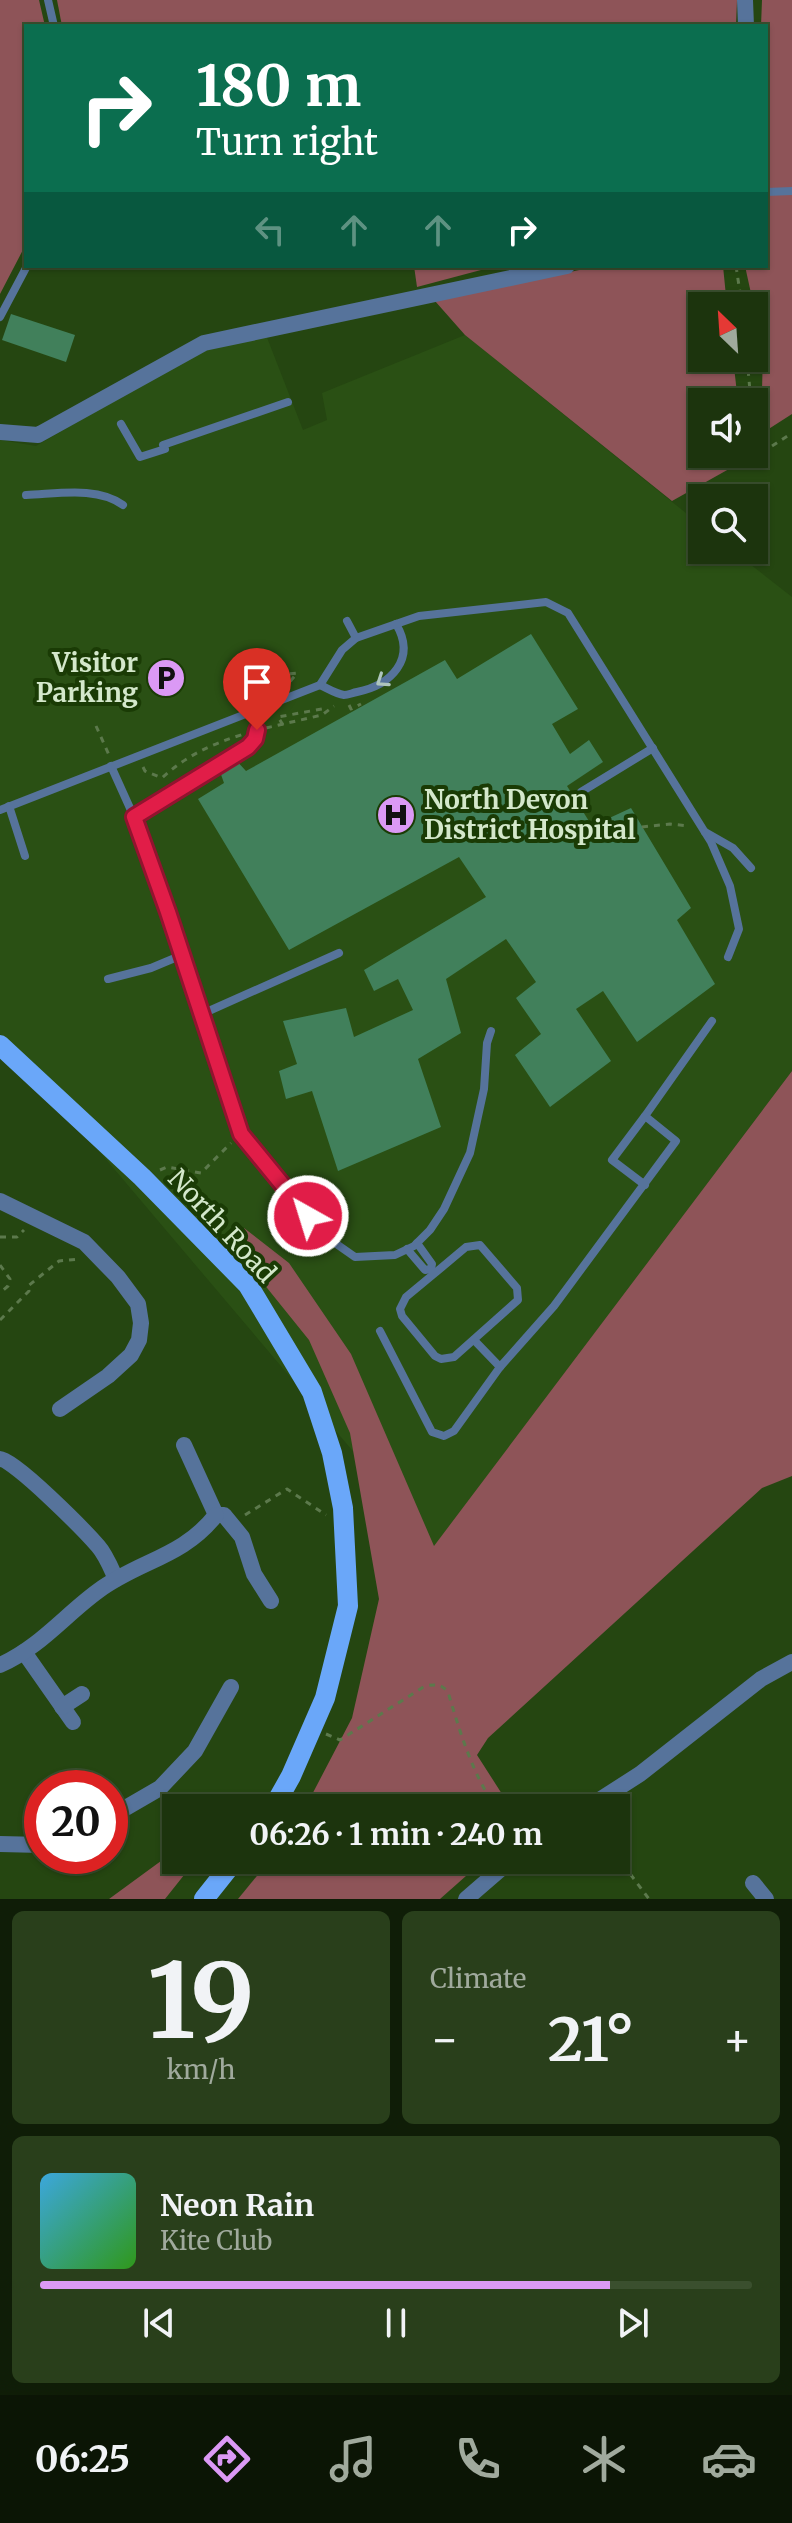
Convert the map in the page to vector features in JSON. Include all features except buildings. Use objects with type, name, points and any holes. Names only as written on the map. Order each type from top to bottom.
[{"type":"main road","name":"North Road","points":[[0,1045],[142,1177],[248,1285],[312,1392],[332,1453],[343,1508],[348,1606],[325,1698],[281,1794]]},
{"type":"main road","points":[[204,1899],[224,1874]]},
{"type":"street","points":[[745,0],[746,24]]},
{"type":"street","points":[[0,432],[38,435],[204,343],[558,268]]},
{"type":"street","points":[[0,1201],[84,1242],[118,1277],[138,1304],[141,1323],[139,1340],[131,1355],[108,1376],[60,1409]]},
{"type":"street","points":[[184,1445],[216,1515]]},
{"type":"street","points":[[0,1459],[7,1459],[30,1478],[100,1547],[116,1579]]},
{"type":"street","points":[[216,1515],[224,1515],[242,1537],[254,1574],[271,1601]]},
{"type":"street","points":[[0,1665],[24,1652],[116,1579],[177,1550],[202,1533],[216,1515]]},
{"type":"street","points":[[24,1652],[73,1722]]},
{"type":"street","points":[[609,1794],[640,1774],[761,1679],[792,1662]]},
{"type":"street","points":[[128,1807],[160,1788],[195,1751],[231,1687]]},
{"type":"street","points":[[62,1707],[82,1694]]},
{"type":"street","points":[[1,1850],[24,1847]]},
{"type":"street","points":[[466,1899],[495,1874]]},
{"type":"street","points":[[753,1883],[775,1898]]},
{"type":"lane","points":[[48,0],[54,24]]},
{"type":"lane","points":[[768,192],[792,191]]},
{"type":"lane","points":[[0,317],[26,268]]},
{"type":"lane","points":[[121,424],[140,457],[288,402]]},
{"type":"lane","points":[[26,495],[97,494],[111,496],[123,505]]},
{"type":"lane","points":[[25,856],[4,808],[110,761],[251,713],[320,685],[342,650],[356,638],[419,616],[534,602],[554,605],[568,613],[704,831],[730,886],[739,929],[728,957]]},
{"type":"lane","points":[[347,621],[356,638]]},
{"type":"lane","points":[[320,685],[344,695],[368,690],[386,681],[400,667],[403,651],[403,635],[396,624]]},
{"type":"lane","points":[[134,817],[248,747],[255,739],[257,730],[251,713]]},
{"type":"lane","points":[[581,792],[653,748]]},
{"type":"lane","points":[[110,761],[134,817],[241,1134],[325,1236],[355,1257],[393,1255],[407,1249],[417,1243],[444,1209],[469,1156],[483,1095],[487,1043],[491,1031]]},
{"type":"lane","points":[[704,831],[733,848],[751,868]]},
{"type":"lane","points":[[202,1014],[339,953]]},
{"type":"lane","points":[[108,979],[151,968],[182,955]]},
{"type":"lane","points":[[645,1185],[612,1160],[712,1021]]},
{"type":"lane","points":[[380,1331],[432,1432],[444,1436],[454,1431],[500,1367],[554,1306],[676,1141],[645,1116]]},
{"type":"lane","points":[[417,1243],[432,1264],[433,1271]]},
{"type":"lane","points":[[480,1245],[519,1294],[514,1306],[454,1357],[441,1359],[435,1356],[402,1316],[401,1303],[433,1271],[466,1247],[480,1245]]},
{"type":"lane","points":[[407,1249],[425,1270],[433,1271]]},
{"type":"lane","points":[[474,1340],[500,1367]]},
{"type":"path","points":[[736,268],[740,292]]},
{"type":"path","points":[[768,448],[792,433]]},
{"type":"path","points":[[243,666],[279,675],[297,673],[283,689],[279,675]]},
{"type":"path","points":[[283,725],[278,717],[329,708]]},
{"type":"path","points":[[96,726],[110,761]]},
{"type":"path","points":[[642,827],[670,824],[704,831]]},
{"type":"path","points":[[142,1177],[167,1167],[201,1173],[241,1134]]},
{"type":"path","points":[[0,1237],[21,1236],[31,1218]]},
{"type":"path","points":[[0,1320],[29,1291],[28,1286],[59,1261],[79,1259],[91,1250]]},
{"type":"path","points":[[0,1265],[10,1279],[8,1286],[0,1293]]},
{"type":"path","points":[[231,1523],[287,1489],[344,1526]]},
{"type":"path","points":[[312,1728],[340,1740],[425,1686],[436,1684],[448,1692],[466,1749],[486,1794]]},
{"type":"path","points":[[630,1874],[649,1899]]},
{"type":"shaded area","points":[[0,0],[39,0],[45,24],[24,24],[24,248],[0,294]]},
{"type":"shaded area","points":[[57,0],[737,0],[736,24],[62,24]]},
{"type":"shaded area","points":[[762,0],[792,0],[792,414],[768,429],[768,388],[762,388],[762,372],[768,372],[768,292],[751,292],[745,268],[768,268],[768,24],[761,24]]},
{"type":"shaded area","points":[[414,268],[488,268],[417,287]]},
{"type":"shaded area","points":[[589,268],[723,268],[726,292],[688,292],[688,372],[735,372],[736,388],[688,388],[688,468],[731,468],[702,484],[688,484],[688,492],[672,501],[465,335],[435,301]]},
{"type":"shaded area","name":"North Devon District Hospital","points":[[266,335],[303,430],[327,420],[322,393],[465,335],[688,515],[688,564],[750,564],[792,597],[792,1071],[434,1547],[0,1034],[0,440],[36,446],[202,350]]},
{"type":"shaded area","points":[[792,1071],[792,1476],[762,1488],[488,1738],[477,1755],[502,1794],[312,1794],[352,1718],[379,1599],[350,1433],[309,1340],[230,1242],[244,1228],[289,1263],[351,1354],[434,1546]]},
{"type":"shaded area","points":[[162,1860],[162,1874],[185,1874],[165,1899],[109,1899]]},
{"type":"shaded area","points":[[259,1874],[468,1874],[440,1899],[238,1899]]},
{"type":"place","name":"Visitor Parking","points":[[166,678]]},
{"type":"place","name":"North Devon District Hospital","points":[[396,815]]},
{"type":"route","points":[[257,730],[255,739],[248,747],[134,817],[241,1134],[308,1216]]}]
